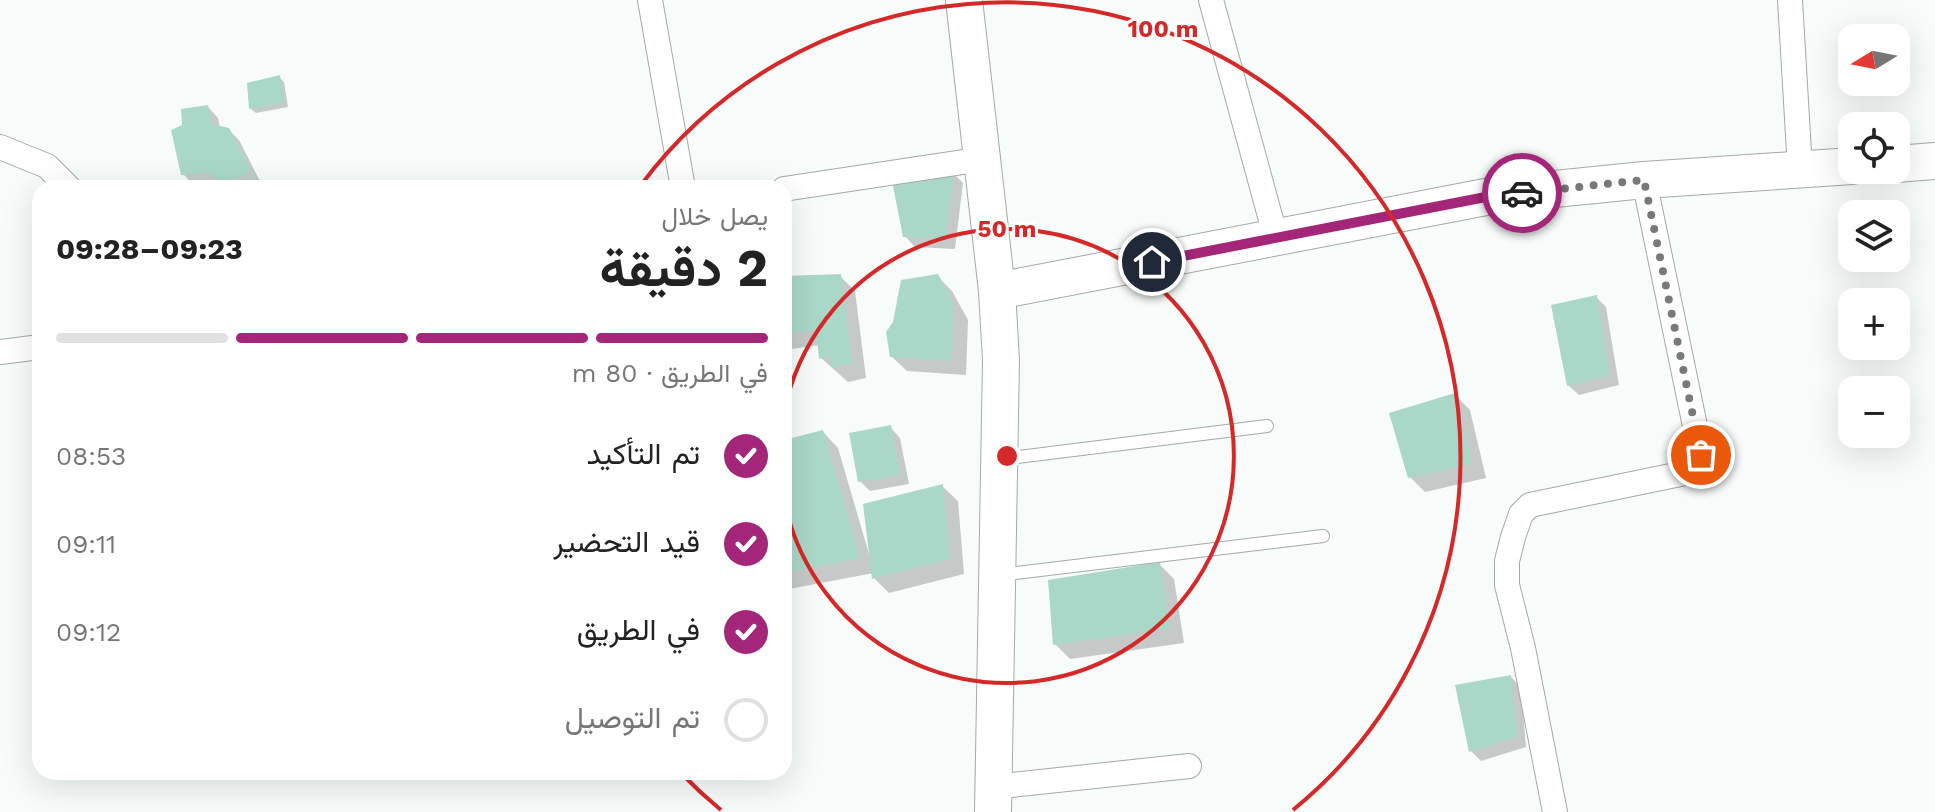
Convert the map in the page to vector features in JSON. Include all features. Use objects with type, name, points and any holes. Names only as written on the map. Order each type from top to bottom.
[{"type":"street","points":[[650,0],[682,180]]},
{"type":"street","points":[[964,0],[997,291],[1001,360],[993,800],[1189,766]]},
{"type":"street","points":[[1211,0],[1276,238]]},
{"type":"street","points":[[1790,0],[1800,169]]},
{"type":"street","points":[[0,147],[47,166],[61,180]]},
{"type":"street","points":[[792,188],[983,159]]},
{"type":"street","points":[[1910,163],[1935,161]]},
{"type":"street","points":[[997,291],[1496,195],[1644,180],[1838,167]]},
{"type":"street","points":[[1555,812],[1523,648],[1507,585],[1507,561],[1521,514],[1530,505],[1695,471],[1701,455],[1644,180]]},
{"type":"street","points":[[0,352],[32,348]]},
{"type":"lane","points":[[999,460],[1267,426]]},
{"type":"lane","points":[[996,575],[1323,536]]},
{"type":"building","points":[[280,75],[284,103],[249,109],[247,83]]},
{"type":"building","points":[[208,105],[212,124],[229,128],[252,171],[233,180],[218,180],[207,173],[181,175],[171,130],[182,125],[181,109]]},
{"type":"building","points":[[954,171],[945,239],[903,237],[891,176]]},
{"type":"building","points":[[841,274],[852,363],[832,368],[829,356],[819,359],[816,330],[792,333],[792,276]]},
{"type":"building","points":[[938,274],[954,303],[951,361],[890,357],[886,332],[893,322],[901,280]]},
{"type":"building","points":[[1597,295],[1610,375],[1567,386],[1551,305]]},
{"type":"building","points":[[1455,393],[1472,464],[1408,478],[1389,413]]},
{"type":"building","points":[[891,425],[900,475],[858,482],[849,433]]},
{"type":"building","points":[[823,430],[860,558],[792,571],[792,438]]},
{"type":"building","points":[[943,484],[950,559],[872,579],[863,504]]},
{"type":"building","points":[[1160,562],[1170,628],[1053,645],[1048,580]]},
{"type":"building","points":[[1511,675],[1517,737],[1469,752],[1455,685]]},
{"type":"way so far","points":[[1522,193],[1644,180],[1701,455]]},
{"type":"route","points":[[1152,262],[1496,195],[1522,193]]}]
